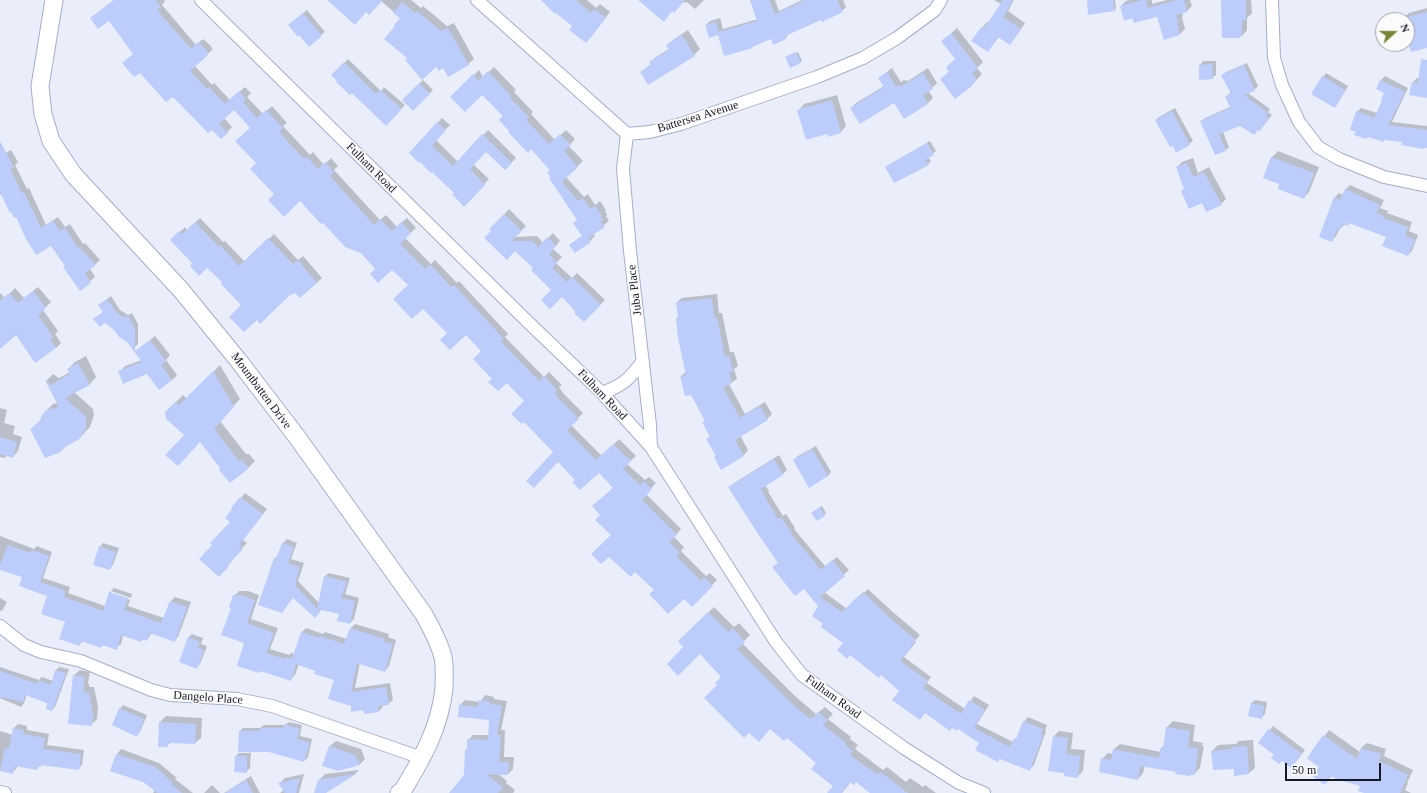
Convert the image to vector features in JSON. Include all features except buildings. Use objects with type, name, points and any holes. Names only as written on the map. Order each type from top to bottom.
[{"type":"main road","name":"Mountbatten Drive","points":[[54,0],[40,86],[43,114],[51,140],[61,157],[73,174],[181,290],[238,360],[297,437],[423,613],[431,627],[443,656],[445,671],[443,697],[438,722],[422,758],[403,792]]},
{"type":"street","name":"Fulham Road","points":[[201,0],[602,393],[651,447],[776,642],[802,675],[910,752],[959,783],[984,793]]},
{"type":"street","points":[[477,0],[627,134]]},
{"type":"street","name":"Battersea Avenue","points":[[627,134],[650,132],[681,124],[818,77],[863,58],[897,38],[934,10],[941,0]]},
{"type":"street","points":[[1272,0],[1274,58],[1280,78],[1299,122],[1318,147],[1339,159],[1384,176],[1427,186]]},
{"type":"street","name":"Juba Place","points":[[627,134],[623,169],[630,251],[650,425],[651,447]]},
{"type":"street","points":[[602,393],[622,385],[630,378],[643,361]]},
{"type":"street","name":"Dangelo Place","points":[[0,626],[24,645],[41,652],[81,661],[151,690],[170,695],[237,699],[272,706],[422,758]]},
{"type":"street","points":[[0,792],[5,793]]}]
